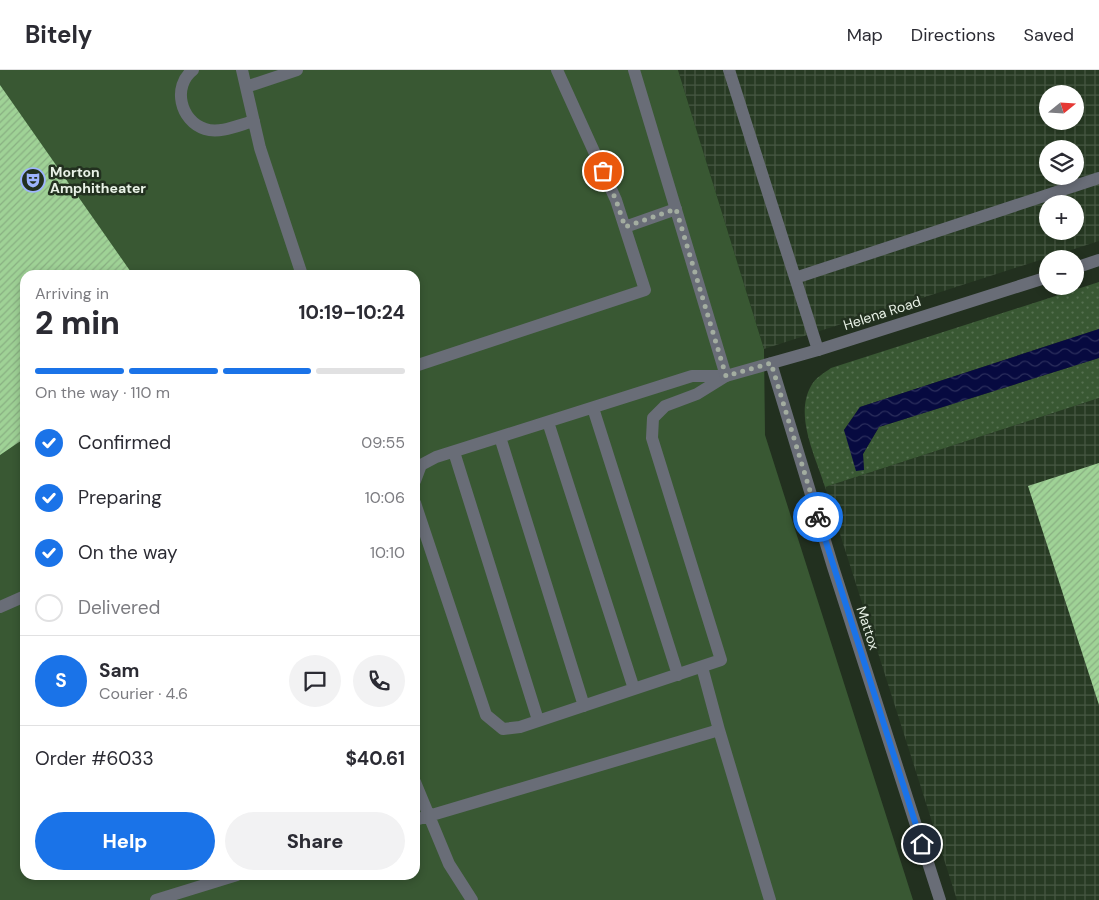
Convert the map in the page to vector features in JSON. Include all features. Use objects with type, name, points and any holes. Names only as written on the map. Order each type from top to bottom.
[{"type":"street","points":[[193,70],[182,84],[180,95],[182,106],[187,116],[195,124],[205,129],[218,131],[254,121]]},
{"type":"street","points":[[242,70],[260,148],[300,270]]},
{"type":"street","points":[[246,87],[297,70]]},
{"type":"street","points":[[420,364],[645,290],[616,200],[557,70]]},
{"type":"street","points":[[634,70],[726,376]]},
{"type":"street","points":[[729,70],[818,350]]},
{"type":"street","points":[[795,278],[1099,178]]},
{"type":"street","points":[[625,227],[676,209]]},
{"type":"street","points":[[1084,265],[1099,260]]},
{"type":"street","name":"Helena Road","points":[[726,376],[818,350],[1039,280]]},
{"type":"street","name":"Mattox","points":[[771,363],[833,567],[940,900]]},
{"type":"street","points":[[420,470],[422,465],[436,457],[692,376],[726,376]]},
{"type":"street","points":[[420,518],[486,715],[503,729],[520,726],[584,706],[721,660],[652,438],[653,418],[665,406],[697,394],[726,376]]},
{"type":"street","points":[[593,408],[678,675]]},
{"type":"street","points":[[548,422],[634,689]]},
{"type":"street","points":[[500,437],[584,706]]},
{"type":"street","points":[[454,452],[538,720]]},
{"type":"street","points":[[0,607],[20,598]]},
{"type":"street","points":[[702,667],[770,900]]},
{"type":"street","points":[[420,818],[719,730]]},
{"type":"street","points":[[420,795],[449,864],[472,900]]},
{"type":"street","points":[[156,900],[221,880]]},
{"type":"shaded area","points":[[0,70],[678,70],[764,349],[765,435],[913,900],[0,900]]},
{"type":"shaded area","points":[[678,70],[1099,70],[1099,241],[1071,250],[1039,250],[1039,260],[764,349]]},
{"type":"shaded area","points":[[1099,282],[1099,329],[860,407],[844,430],[864,470],[863,454],[879,427],[1099,358],[1099,398],[825,487],[808,437],[805,410],[806,398],[811,386],[823,374],[831,368],[1058,295],[1084,295],[1084,287]]},
{"type":"shaded area","points":[[1099,398],[1099,900],[957,900],[825,487]]},
{"type":"water","points":[[1099,329],[1099,358],[879,427],[863,454],[864,470],[856,471],[844,430],[860,407]]},
{"type":"building","name":"Morton Amphitheater","points":[[0,85],[130,270],[20,270],[20,441],[0,455]]},
{"type":"building","points":[[1099,463],[1099,705],[1028,486]]},
{"type":"way so far","points":[[603,171],[625,227],[676,209],[726,376],[771,363],[818,517]]},
{"type":"place","name":"Morton Amphitheater","points":[[33,180]]},
{"type":"route","points":[[818,517],[922,844]]}]
